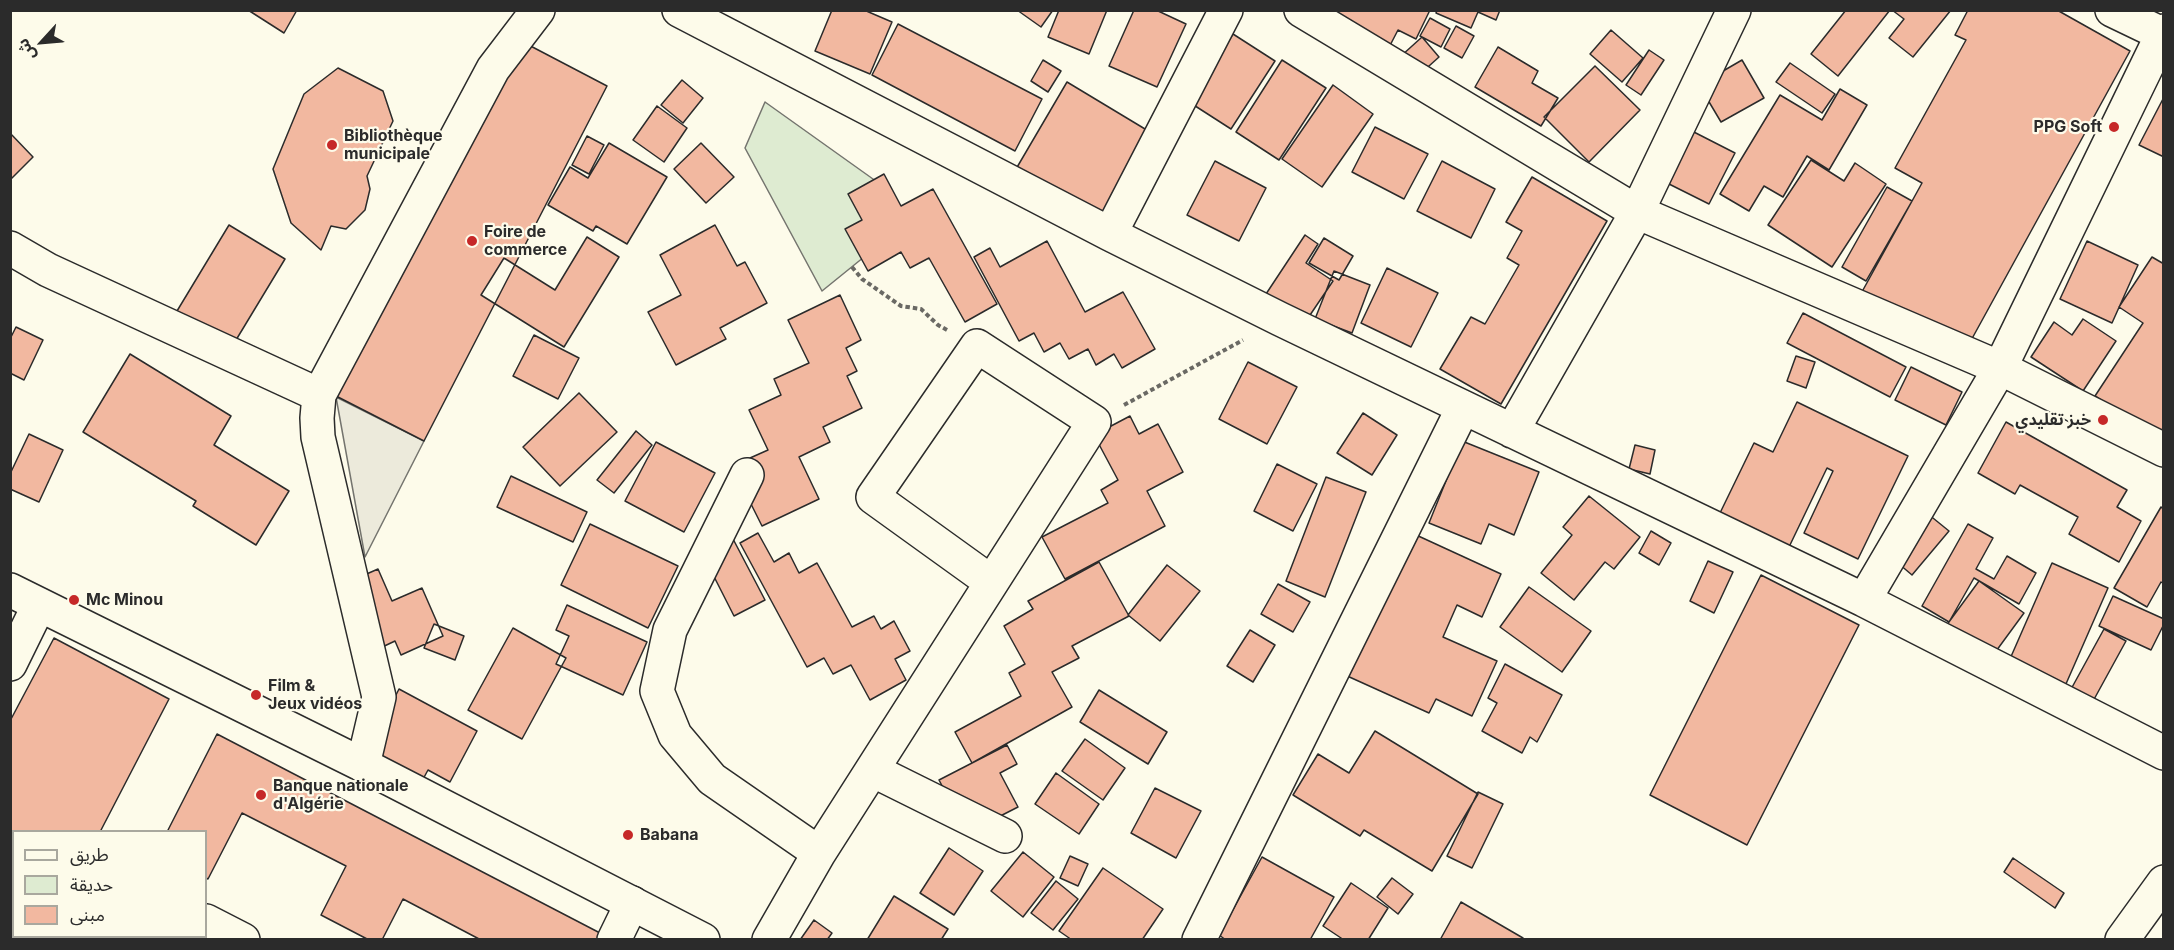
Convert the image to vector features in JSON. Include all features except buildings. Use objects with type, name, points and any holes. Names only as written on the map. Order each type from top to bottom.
[{"type":"street","points":[[363,765],[379,697],[318,437],[316,418],[319,395],[493,69],[538,10]]},
{"type":"street","points":[[679,10],[1110,234],[1463,408],[1864,600],[2163,753]]},
{"type":"street","points":[[1110,234],[1226,10]]},
{"type":"street","points":[[1301,10],[1637,212],[2000,368],[2163,450]]},
{"type":"street","points":[[1512,431],[1637,212],[1734,10]]},
{"type":"street","points":[[1864,600],[2000,368],[2163,34],[2112,10]]},
{"type":"street","points":[[10,248],[48,270],[319,395]]},
{"type":"street","points":[[769,939],[819,853],[1094,422],[977,346],[873,497],[991,582]]},
{"type":"street","points":[[1199,939],[1463,408]]},
{"type":"street","points":[[747,475],[670,630],[657,691],[675,735],[712,779],[819,853]]},
{"type":"street","points":[[10,590],[363,765],[703,939]]},
{"type":"street","points":[[10,664],[39,605]]},
{"type":"street","points":[[872,770],[1005,836]]},
{"type":"street","points":[[2122,939],[2163,882]]},
{"type":"street","points":[[614,939],[632,903]]},
{"type":"street","points":[[207,921],[243,939]]},
{"type":"path","points":[[852,267],[862,279],[901,306],[921,309],[938,325],[977,346]]},
{"type":"path","points":[[1094,422],[1280,319]]},
{"type":"green space","points":[[765,102],[887,189],[864,257],[822,291],[745,148]]},
{"type":"shaded area","points":[[336,397],[424,441],[365,557]]},
{"type":"place","name":"PPG Soft","points":[[2114,127]]},
{"type":"place","name":"Bibliothèque municipale","points":[[332,145]]},
{"type":"place","name":"Foire de commerce","points":[[472,241]]},
{"type":"place","name":"خبز تقليدي","points":[[2103,420]]},
{"type":"place","name":"Mc Minou","points":[[74,600]]},
{"type":"place","name":"Film & Jeux vidéos","points":[[256,695]]},
{"type":"place","name":"Banque nationale d'Algérie","points":[[261,795]]},
{"type":"place","name":"Babana","points":[[628,835]]}]
